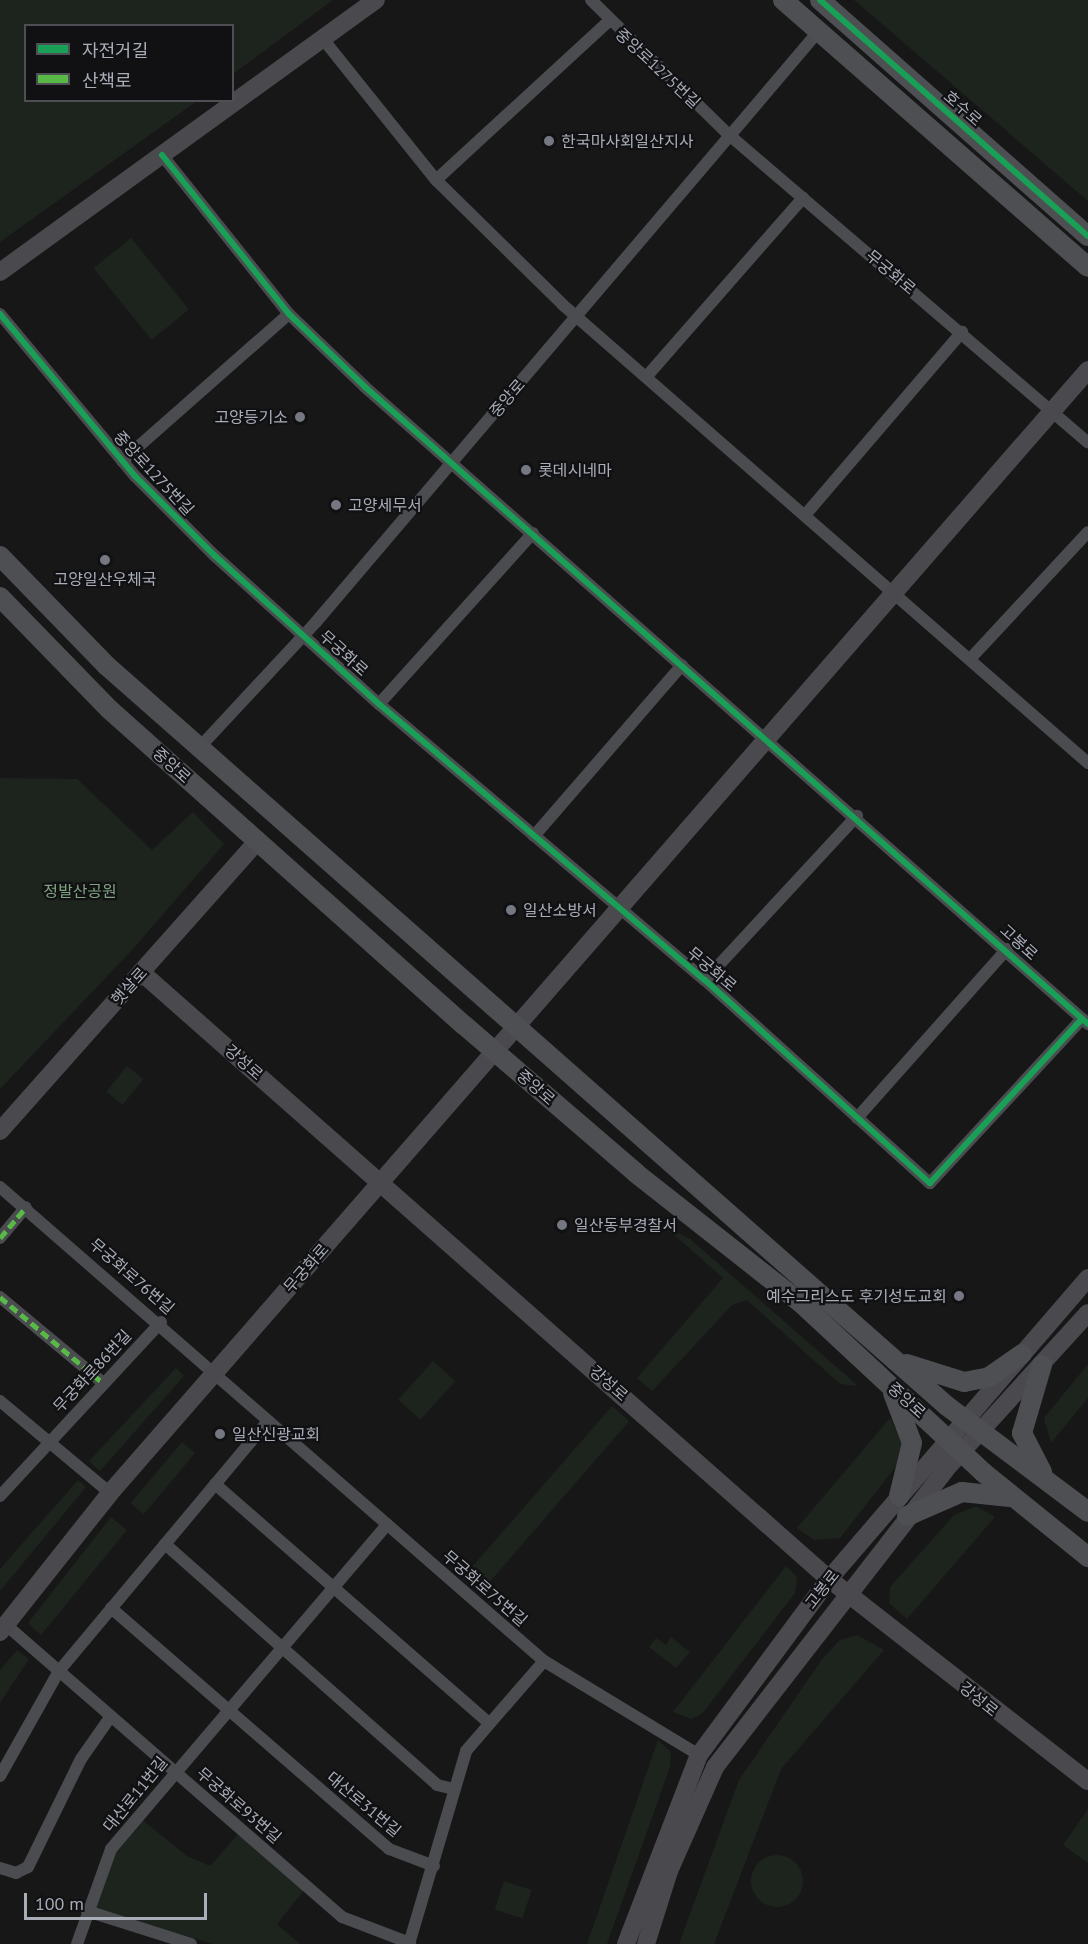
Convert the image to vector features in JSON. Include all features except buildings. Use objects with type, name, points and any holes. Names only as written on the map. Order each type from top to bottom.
[{"type":"main road","points":[[0,272],[376,0]]},
{"type":"main road","points":[[783,0],[1088,267]]},
{"type":"main road","name":"호수로","points":[[820,0],[1088,236]]},
{"type":"main road","name":"무궁화로","points":[[3,1628],[110,1493],[620,911],[1088,370]]},
{"type":"main road","name":"중앙로","points":[[0,556],[107,666],[516,1027],[972,1425],[1088,1512]]},
{"type":"main road","name":"중앙로","points":[[0,597],[109,709],[257,842],[637,1174],[801,1304],[1014,1498],[1088,1557]]},
{"type":"main road","name":"햇살로","points":[[0,1131],[257,842]]},
{"type":"main road","name":"강성로","points":[[141,972],[829,1579],[1088,1781]]},
{"type":"main road","name":"고봉로","points":[[626,1944],[699,1755],[829,1579],[899,1496],[972,1425],[1022,1354],[1088,1278]]},
{"type":"main road","name":"고봉로","points":[[972,1425],[1042,1365],[1088,1313]]},
{"type":"main road","points":[[893,1358],[964,1382],[989,1377],[1022,1354]]},
{"type":"main road","points":[[1042,1365],[1022,1433],[1048,1482]]},
{"type":"main road","points":[[890,1385],[912,1443],[899,1496]]},
{"type":"main road","name":"고봉로","points":[[646,1944],[669,1871],[715,1767],[908,1516],[954,1445]]},
{"type":"main road","points":[[908,1516],[962,1492],[1014,1498]]},
{"type":"street","name":"중앙로1275번길","points":[[591,0],[608,21],[728,134]]},
{"type":"street","points":[[436,180],[608,21]]},
{"type":"street","points":[[577,317],[728,134],[818,32]]},
{"type":"street","points":[[323,39],[436,180],[577,317],[806,514],[1088,763]]},
{"type":"street","name":"무궁화로","points":[[728,134],[962,332],[1088,443]]},
{"type":"street","points":[[162,155],[289,314],[450,463],[682,664],[766,741],[857,816],[705,980]]},
{"type":"street","points":[[647,376],[803,198]]},
{"type":"street","name":"중앙로1275번길","points":[[0,314],[122,462],[304,635]]},
{"type":"street","points":[[122,462],[289,314]]},
{"type":"street","name":"중앙로","points":[[198,747],[304,635],[577,317]]},
{"type":"street","points":[[806,514],[962,332]]},
{"type":"street","points":[[970,659],[1088,532]]},
{"type":"street","points":[[380,704],[533,533]]},
{"type":"street","name":"무궁화로","points":[[304,635],[380,704],[620,911],[705,980],[930,1183],[1085,1021]]},
{"type":"street","points":[[534,836],[682,664]]},
{"type":"street","name":"고봉로","points":[[857,816],[1085,1021]]},
{"type":"street","points":[[857,1118],[1007,949]]},
{"type":"street","name":"무궁화로76번길","points":[[0,1188],[161,1322],[214,1373]]},
{"type":"street","points":[[0,1238],[26,1208]]},
{"type":"street","points":[[0,1297],[102,1382]]},
{"type":"street","name":"무궁화로86번길","points":[[0,1496],[102,1382],[161,1322]]},
{"type":"street","name":"무궁화로75번길","points":[[214,1373],[544,1661],[699,1755]]},
{"type":"street","points":[[0,1401],[110,1493]]},
{"type":"street","points":[[0,1776],[59,1671],[268,1421]]},
{"type":"street","points":[[215,1484],[488,1722]]},
{"type":"street","name":"대산로11번길","points":[[77,1944],[111,1849],[226,1708],[387,1525]]},
{"type":"street","points":[[165,1544],[279,1648],[437,1785],[454,1789]]},
{"type":"street","points":[[111,1608],[226,1708]]},
{"type":"street","name":"무궁화로93번길","points":[[3,1628],[59,1671],[342,1917],[409,1943]]},
{"type":"street","points":[[409,1943],[434,1866],[466,1751],[488,1722],[544,1661]]},
{"type":"street","name":"대산로31번길","points":[[226,1708],[389,1849],[434,1866]]},
{"type":"street","points":[[0,1868],[16,1873],[28,1868],[81,1759],[111,1716]]},
{"type":"street","points":[[87,1911],[190,1944]]},
{"type":"green space","points":[[0,0],[333,0],[234,73],[234,24],[24,24],[24,102],[196,102],[0,242]]},
{"type":"green space","points":[[854,0],[1088,0],[1088,201]]},
{"type":"green space","points":[[131,238],[189,309],[152,340],[94,268]]},
{"type":"green space","name":"정발산공원","points":[[0,778],[77,779],[152,850],[193,812],[224,844],[132,950],[0,1089]]},
{"type":"green space","points":[[127,1066],[143,1079],[123,1105],[106,1092]]},
{"type":"green space","points":[[664,1226],[690,1239],[858,1386],[840,1384],[747,1300],[732,1305],[652,1391],[637,1378],[723,1278]]},
{"type":"green space","points":[[433,1361],[455,1381],[420,1420],[398,1400]]},
{"type":"green space","points":[[1088,1364],[1088,1398],[1051,1443],[1044,1418]]},
{"type":"green space","points":[[176,1368],[184,1376],[100,1471],[89,1461]]},
{"type":"green space","points":[[612,1406],[629,1421],[483,1589],[466,1574]]},
{"type":"green space","points":[[890,1418],[903,1445],[897,1465],[840,1538],[814,1540],[797,1528]]},
{"type":"green space","points":[[182,1442],[195,1453],[144,1514],[131,1503]]},
{"type":"green space","points":[[78,1480],[86,1487],[0,1591],[0,1569]]},
{"type":"green space","points":[[976,1506],[995,1517],[907,1619],[889,1603],[890,1587],[954,1515]]},
{"type":"green space","points":[[111,1517],[127,1530],[41,1635],[28,1623]]},
{"type":"green space","points":[[786,1566],[797,1577],[795,1593],[702,1714],[691,1719],[673,1712]]},
{"type":"green space","points":[[857,1635],[884,1650],[781,1769],[714,1944],[679,1944],[739,1780],[823,1658],[840,1640]]},
{"type":"green space","points":[[671,1637],[690,1652],[676,1668],[649,1647],[656,1638],[666,1645]]},
{"type":"green space","points":[[17,1650],[29,1659],[0,1703],[0,1670]]},
{"type":"green space","points":[[658,1740],[671,1752],[670,1767],[607,1944],[587,1944]]},
{"type":"green space","points":[[1088,1809],[1088,1863],[1063,1845]]},
{"type":"green space","points":[[141,1819],[187,1856],[210,1866],[239,1833],[304,1890],[277,1924],[300,1944],[213,1944],[95,1908],[115,1851]]},
{"type":"green space","points":[[777,1855],[787,1857],[795,1863],[801,1871],[803,1881],[801,1891],[795,1899],[787,1905],[777,1907],[767,1905],[759,1899],[753,1891],[751,1881],[753,1871],[759,1863],[767,1857]]},
{"type":"green space","points":[[504,1881],[532,1890],[522,1918],[495,1910]]},
{"type":"marked path","points":[[0,1238],[26,1207]]},
{"type":"marked path","points":[[0,1297],[102,1382]]},
{"type":"cycle path","points":[[820,0],[1088,236]]},
{"type":"cycle path","points":[[162,155],[289,314],[365,387],[1088,1024]]},
{"type":"cycle path","points":[[0,314],[135,476],[214,555],[379,704],[705,980],[930,1183],[1082,1019]]},
{"type":"place","name":"한국마사회일산지사","points":[[549,141]]},
{"type":"place","name":"고양등기소","points":[[300,417]]},
{"type":"place","name":"롯데시네마","points":[[526,470]]},
{"type":"place","name":"고양세무서","points":[[336,505]]},
{"type":"place","name":"고양일산우체국","points":[[105,560]]},
{"type":"place","name":"일산소방서","points":[[511,910]]},
{"type":"place","name":"일산동부경찰서","points":[[562,1225]]},
{"type":"place","name":"예수그리스도 후기성도교회","points":[[959,1296]]},
{"type":"place","name":"일산신광교회","points":[[220,1434]]}]
